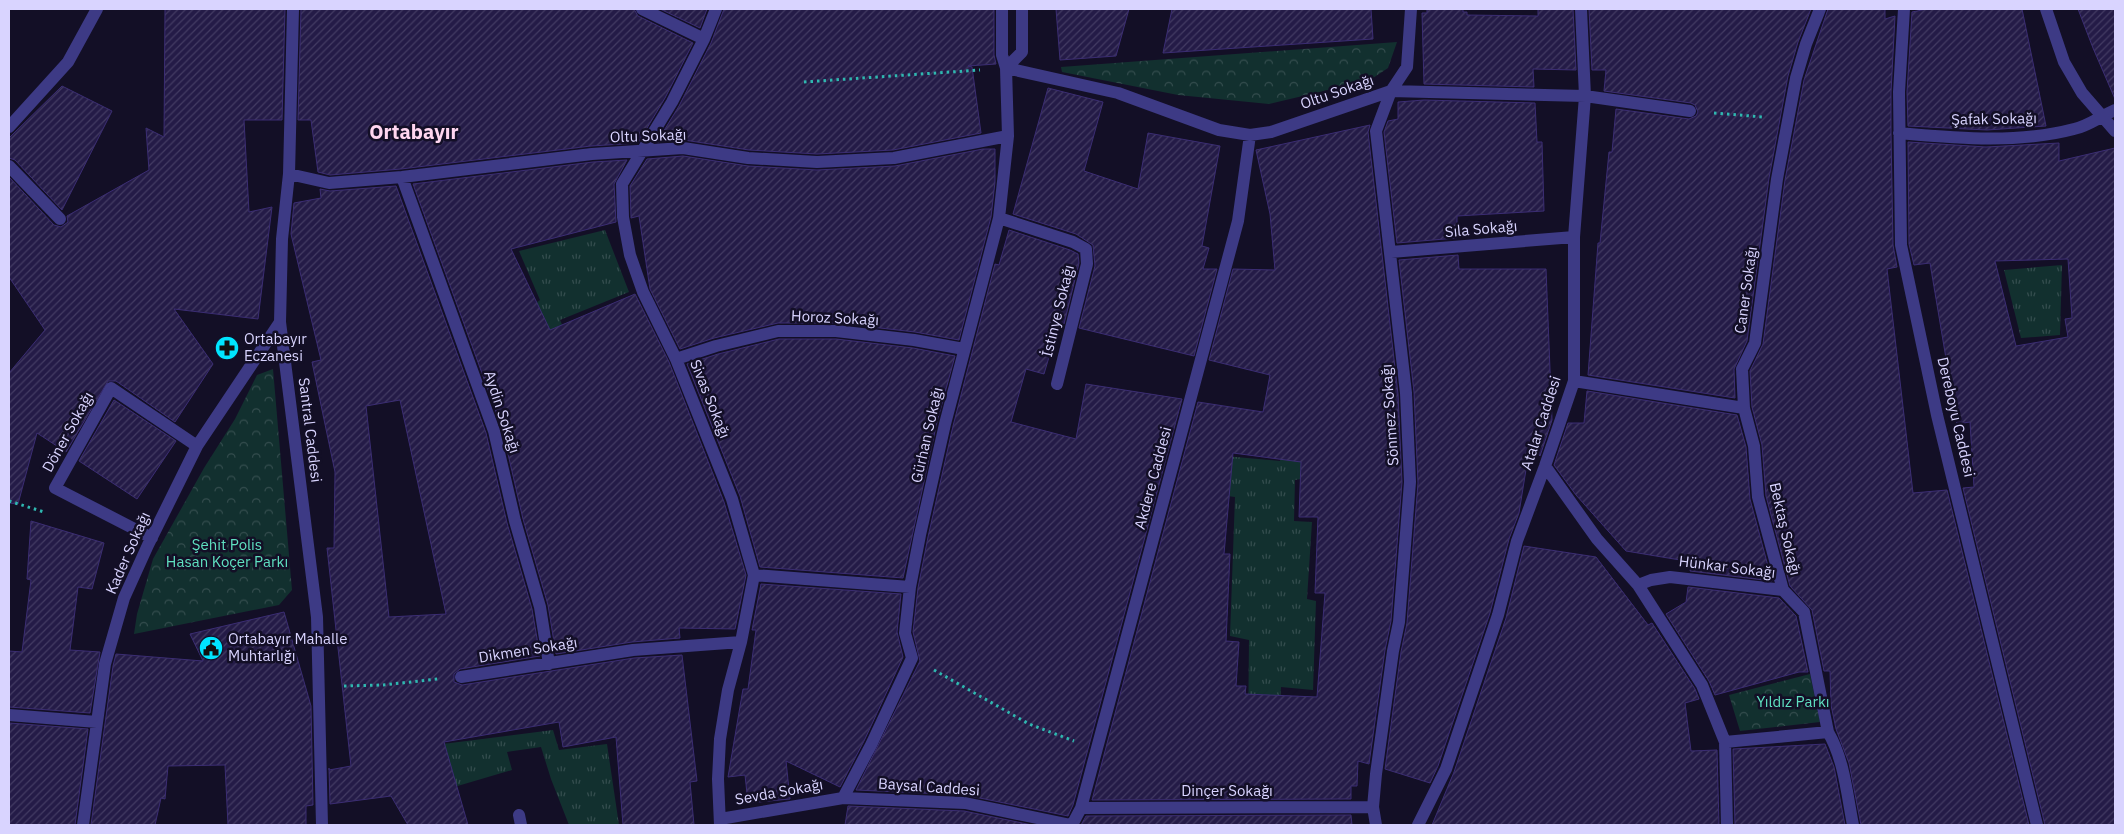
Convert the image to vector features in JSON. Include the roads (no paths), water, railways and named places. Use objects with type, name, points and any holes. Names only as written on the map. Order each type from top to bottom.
[{"type":"street","points":[[9,127],[68,62],[98,9]]},
{"type":"street","name":"Santral Caddesi","points":[[293,9],[289,174],[282,239],[280,322],[317,617],[322,825]]},
{"type":"street","points":[[642,9],[704,40]]},
{"type":"street","name":"Sivas Sokağı","points":[[716,9],[704,40],[672,102],[622,184],[623,218],[630,256],[643,292],[676,359],[732,499],[754,575],[741,642],[728,690],[720,739],[718,779],[720,822]]},
{"type":"street","name":"Gürhan Sokağı","points":[[843,798],[872,745],[912,658],[906,633],[910,587],[964,349],[999,218],[1008,136],[1006,68],[1002,55],[1002,9]]},
{"type":"street","points":[[1006,68],[1022,52],[1022,9]]},
{"type":"street","name":"Sönmez Sokağı","points":[[1376,825],[1373,806],[1386,693],[1399,622],[1410,482],[1406,393],[1376,131],[1391,91],[1407,67],[1411,9]]},
{"type":"street","name":"Atalar Caddesi","points":[[1418,825],[1446,769],[1498,616],[1517,541],[1574,381],[1574,238],[1585,96],[1581,9]]},
{"type":"street","name":"Caner Sokağı","points":[[1744,408],[1742,369],[1755,343],[1777,179],[1788,119],[1806,44],[1820,9]]},
{"type":"street","name":"Dereboyu Caddesi","points":[[1904,9],[1899,92],[1901,245],[1937,415],[2037,825]]},
{"type":"street","points":[[2046,9],[2064,62],[2082,93],[2115,131]]},
{"type":"street","name":"Oltu Sokağı","points":[[1006,68],[1118,93],[1219,130],[1250,135],[1271,132],[1391,91],[1585,96],[1690,111]]},
{"type":"street","name":"Şafak Sokağı","points":[[1899,133],[1955,138],[2028,138],[2076,129],[2115,110]]},
{"type":"street","name":"Akdere Caddesi","points":[[1072,825],[1081,808],[1238,221],[1250,135]]},
{"type":"street","name":"Oltu Sokağı","points":[[289,174],[329,183],[402,177],[592,154],[683,148],[748,158],[817,162],[894,158],[1008,136]]},
{"type":"street","points":[[9,166],[60,219]]},
{"type":"street","name":"Aydin Sokağı","points":[[402,177],[494,431],[515,522],[540,607],[549,664]]},
{"type":"street","name":"İstinye Sokağı","points":[[999,218],[1073,242],[1086,249],[1087,264],[1057,384]]},
{"type":"street","name":"Sıla Sokağı","points":[[1391,252],[1574,238]]},
{"type":"street","name":"Kader Sokağı","points":[[83,825],[105,664],[124,598],[197,446],[280,322]]},
{"type":"street","name":"Horoz Sokağı","points":[[676,359],[716,346],[778,331],[836,331],[914,340],[964,349]]},
{"type":"street","points":[[1574,381],[1744,408]]},
{"type":"street","name":"Döner Sokağı","points":[[152,538],[55,488],[111,388],[197,446]]},
{"type":"street","name":"Bektaş Sokağı","points":[[1744,408],[1754,446],[1758,497],[1783,590],[1804,612],[1828,732],[1835,744],[1840,760],[1853,825]]},
{"type":"street","points":[[1545,466],[1597,539],[1638,586],[1702,684],[1725,742],[1727,825]]},
{"type":"street","points":[[754,575],[910,587]]},
{"type":"street","name":"Hünkar Sokağı","points":[[1638,586],[1651,580],[1670,577],[1783,590]]},
{"type":"street","name":"Dikmen Sokağı","points":[[461,677],[634,650],[741,642]]},
{"type":"street","points":[[9,715],[97,722]]},
{"type":"street","points":[[1725,742],[1828,732]]},
{"type":"street","name":"Sevda Sokağı","points":[[720,822],[843,798]]},
{"type":"street","name":"Baysal Caddesi","points":[[843,798],[966,803],[1072,825]]},
{"type":"street","name":"Dinçer Sokağı","points":[[1081,808],[1373,806]]},
{"type":"place","name":"Ortabayır Eczanesi","points":[[227,348]]},
{"type":"place","name":"Ortabayır Mahalle Muhtarlığı","points":[[211,648]]},
{"type":"district","name":"Ortabayır","points":[[414,132]]},
{"type":"park label","name":"Şehit Polis Hasan Koçer Parkı","points":[[227,554]]},
{"type":"park label","name":"Yıldız Parkı","points":[[1793,702]]}]
